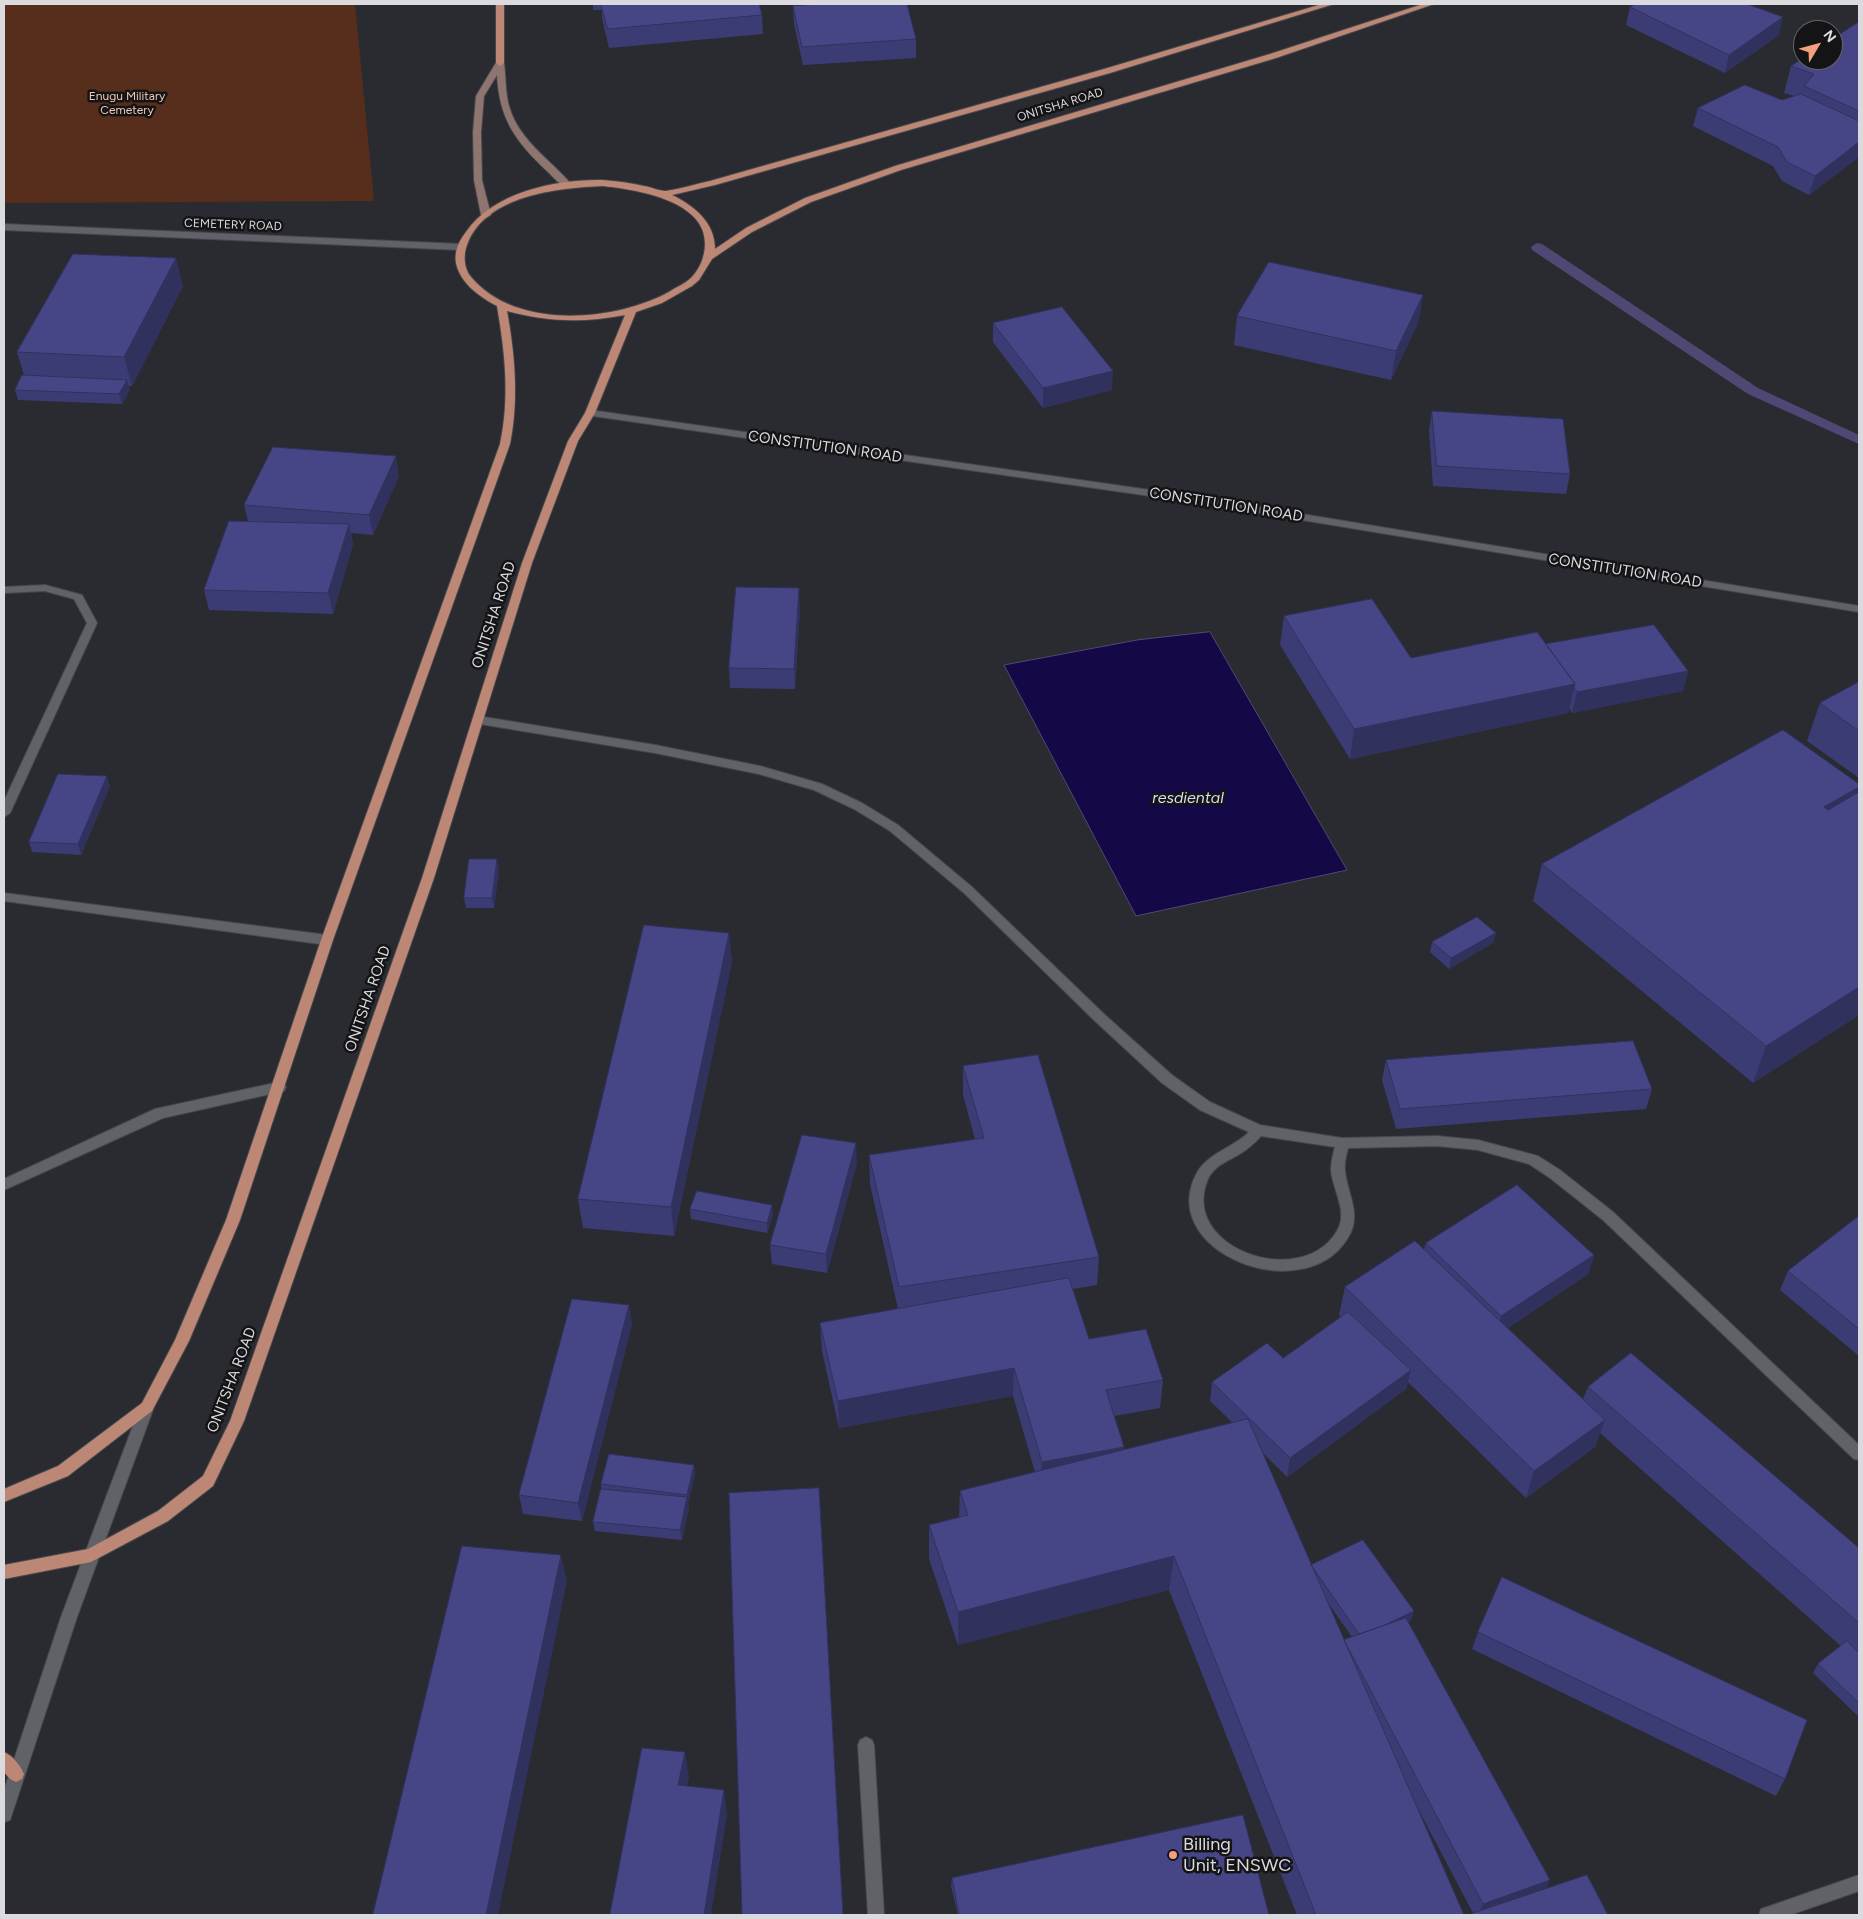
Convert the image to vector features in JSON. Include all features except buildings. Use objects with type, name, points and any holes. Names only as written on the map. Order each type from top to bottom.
[{"type":"main road","points":[[500,4],[500,63],[505,109],[518,134],[539,159],[568,185]]},
{"type":"main road","name":"ONITSHA ROAD","points":[[664,194],[1107,71],[1330,4]]},
{"type":"main road","name":"ONITSHA ROAD","points":[[709,257],[749,230],[808,200],[898,168],[1274,56],[1430,4]]},
{"type":"main road","points":[[486,215],[478,180],[477,132],[479,105],[480,96],[500,63]]},
{"type":"main road","points":[[602,183],[635,186],[664,194],[687,206],[703,221],[711,238],[709,257],[695,279],[668,298],[631,312],[597,318],[563,318],[529,314],[484,296],[472,285],[464,273],[460,260],[461,248],[469,230],[486,215],[509,201],[537,191],[568,185],[602,183]]},
{"type":"main road","points":[[4,1496],[63,1471],[147,1407],[182,1341],[233,1220],[327,940],[509,430],[511,422],[507,338],[501,304]]},
{"type":"main road","name":"ONITSHA ROAD","points":[[4,1572],[91,1555],[163,1516],[208,1481],[237,1422],[428,878],[527,563],[573,441],[590,413],[631,312]]},
{"type":"main road","points":[[4,1760],[16,1774]]},
{"type":"street","name":"CEMETERY ROAD","points":[[4,227],[461,248]]},
{"type":"street","name":"CONSTITUTION ROAD","points":[[590,413],[1199,500],[1859,609]]},
{"type":"street","points":[[4,590],[45,588],[78,597],[92,623],[4,814]]},
{"type":"street","points":[[478,720],[655,749],[760,770],[818,787],[858,806],[894,828],[968,890],[1100,1018],[1167,1079],[1205,1106],[1258,1130],[1342,1143],[1437,1141],[1478,1145],[1533,1160],[1555,1174],[1608,1216],[1859,1454]]},
{"type":"street","points":[[4,897],[327,940]]},
{"type":"street","points":[[4,1186],[160,1113],[279,1087]]},
{"type":"street","points":[[1258,1130],[1240,1147],[1214,1162],[1201,1178],[1196,1197],[1199,1217],[1211,1236],[1240,1258],[1265,1265],[1291,1266],[1303,1264],[1325,1254],[1340,1239],[1345,1230],[1348,1212],[1338,1169],[1342,1143]]},
{"type":"street","points":[[4,1814],[91,1555],[147,1407]]},
{"type":"street","points":[[866,1745],[876,1915]]},
{"type":"street","points":[[1767,1915],[1859,1883]]},
{"type":"green space","name":"Enugu Military Cemetery","points":[[4,4],[355,4],[374,201],[4,203]]},
{"type":"water","name":"resdiental","points":[[1210,632],[1347,870],[1136,916],[1004,665],[1137,640]]},
{"type":"waterway","points":[[1537,247],[1753,391],[1859,440]]},
{"type":"place","name":"Billing Unit, ENSWC","points":[[1173,1855]]}]
